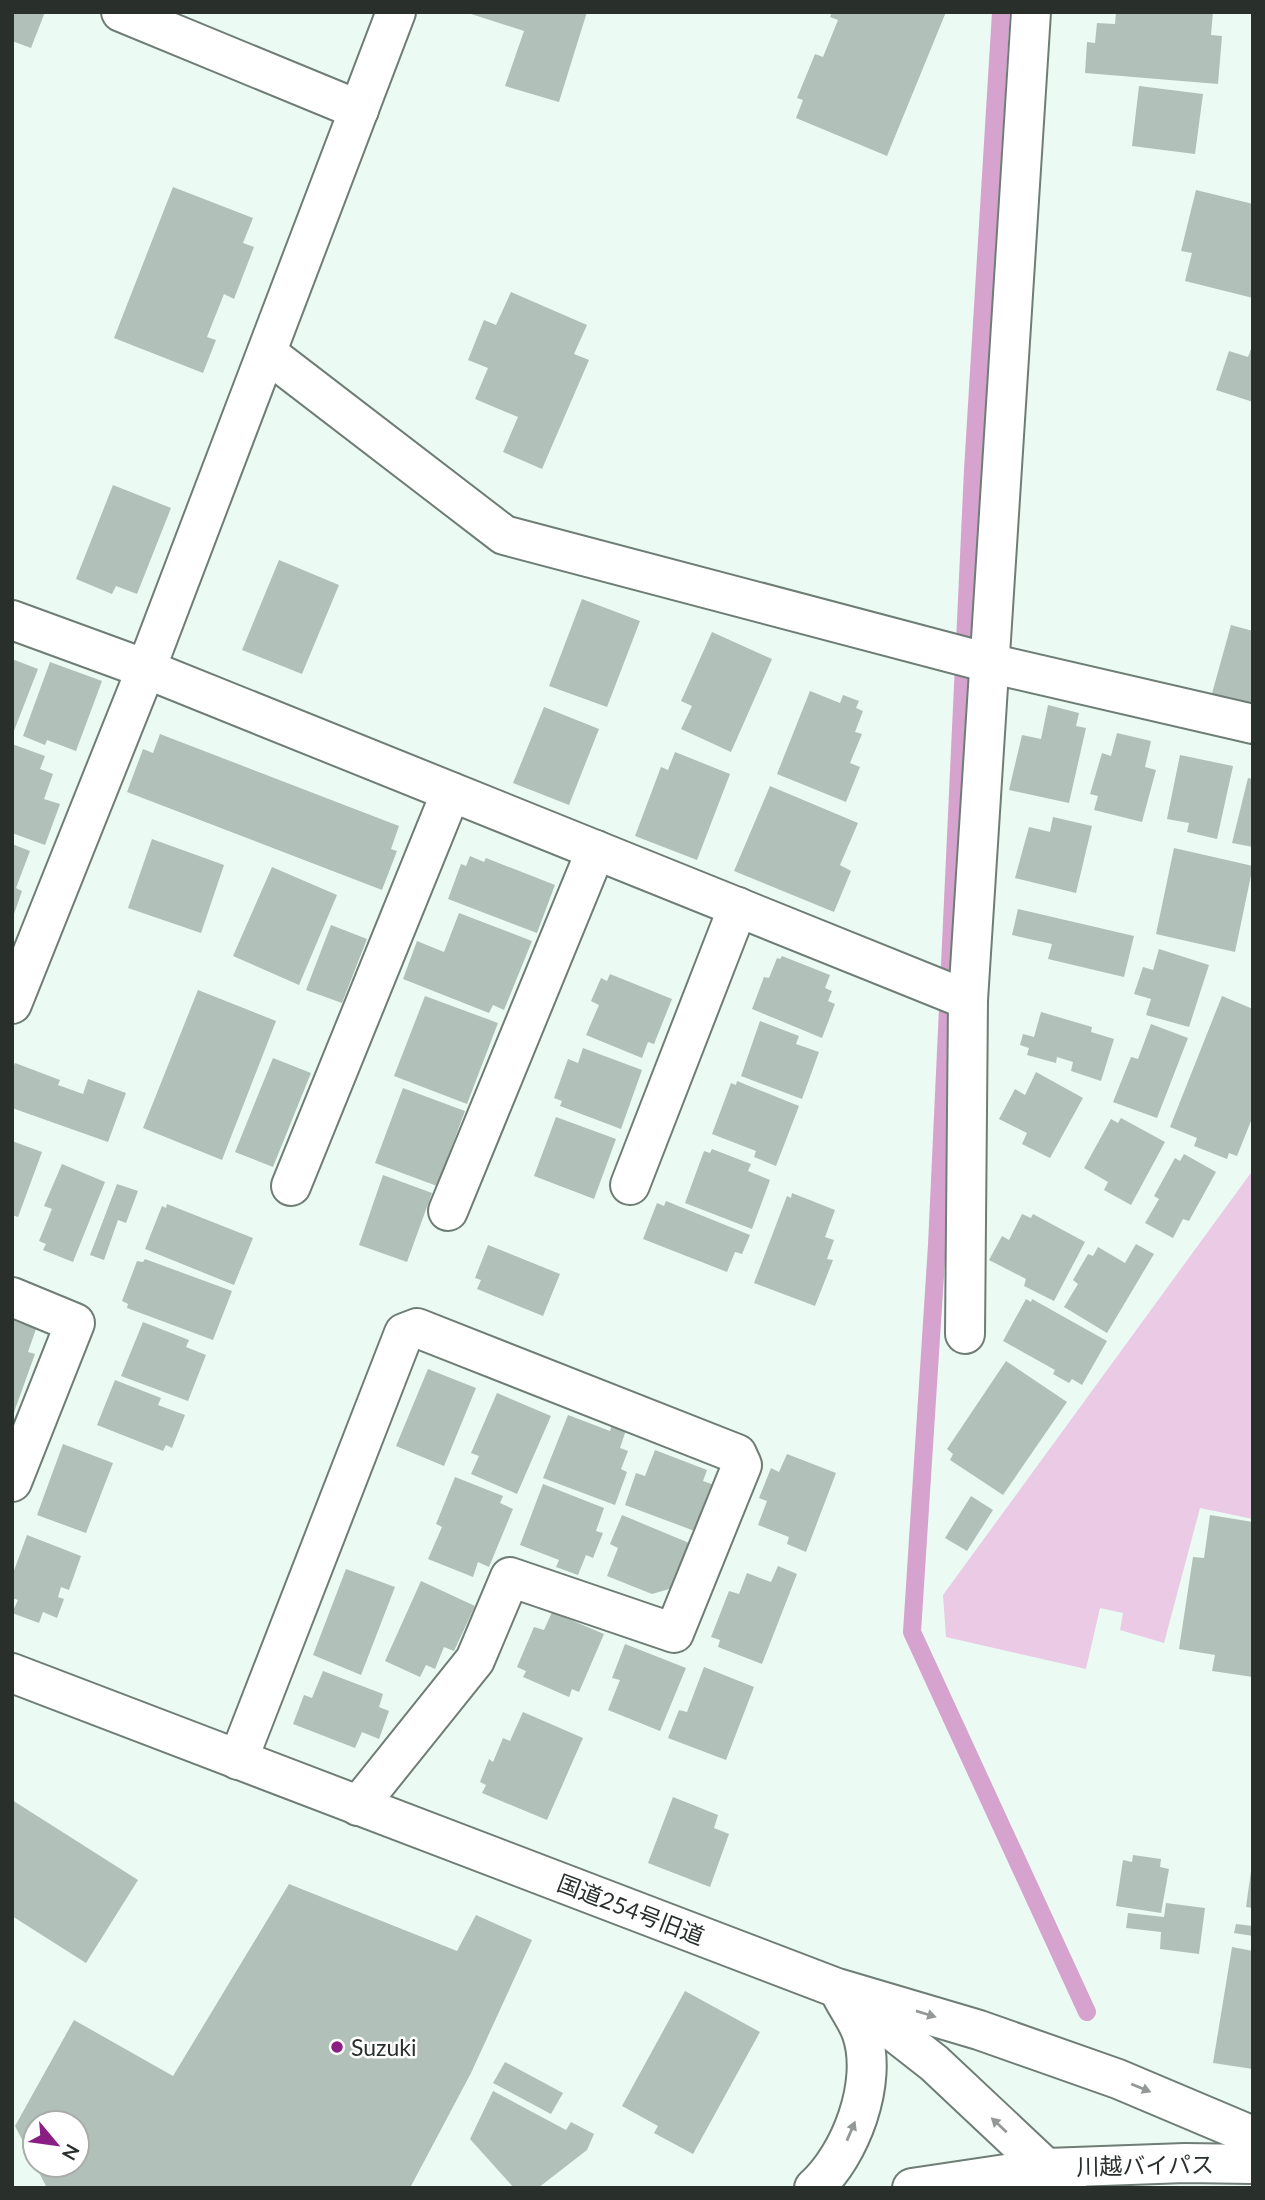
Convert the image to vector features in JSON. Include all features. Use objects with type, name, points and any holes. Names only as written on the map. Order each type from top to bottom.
[{"type":"main road","points":[[121,12],[359,110]]},
{"type":"main road","points":[[12,1004],[146,669],[396,12]]},
{"type":"main road","points":[[965,1334],[968,1000],[1031,12]]},
{"type":"main road","points":[[267,353],[505,535],[989,663],[1253,724]]},
{"type":"main road","points":[[12,620],[146,669],[968,1000]]},
{"type":"main road","points":[[291,1186],[451,792]]},
{"type":"main road","points":[[448,1211],[596,850]]},
{"type":"main road","points":[[629,1185],[738,907]]},
{"type":"main road","points":[[12,1297],[75,1323],[12,1482]]},
{"type":"main road","points":[[238,1760],[404,1333],[417,1328],[737,1454],[742,1465],[674,1633],[510,1577],[475,1660],[358,1806]]},
{"type":"main road","name":"国道254号旧道","points":[[12,1673],[837,1987],[979,2030],[1118,2079],[1253,2136]]},
{"type":"main road","points":[[837,1987],[934,2063],[1057,2178]]},
{"type":"main road","points":[[814,2188],[826,2178],[844,2148],[864,2101],[867,2064],[862,2034],[837,1987]]},
{"type":"main road","name":"川越バイパス","points":[[912,2188],[1057,2178],[1185,2163],[1253,2164]]},
{"type":"shaded area","points":[[1253,1170],[1253,1519],[1200,1508],[1164,1643],[1120,1630],[1123,1613],[1100,1608],[1086,1669],[946,1637],[943,1595]]},
{"type":"building","points":[[12,12],[45,12],[31,48],[12,41]]},
{"type":"building","points":[[465,12],[587,12],[559,102],[505,86],[524,31]]},
{"type":"building","points":[[832,12],[946,12],[887,156],[796,118],[803,100],[797,98],[815,54],[823,57],[838,20],[830,17]]},
{"type":"building","points":[[1116,12],[1213,12],[1211,35],[1222,36],[1218,84],[1085,73],[1087,42],[1095,43],[1097,23],[1115,24]]},
{"type":"building","points":[[1139,86],[1203,94],[1195,154],[1132,146]]},
{"type":"building","points":[[173,187],[253,218],[243,243],[254,247],[234,299],[224,294],[207,337],[216,340],[203,373],[114,338]]},
{"type":"building","points":[[1196,190],[1253,204],[1253,298],[1185,281],[1192,253],[1181,251]]},
{"type":"building","points":[[511,292],[587,325],[574,354],[589,360],[542,469],[503,452],[518,417],[475,399],[488,368],[468,360],[484,320],[496,325]]},
{"type":"building","points":[[1253,344],[1253,402],[1216,390],[1229,351],[1248,357]]},
{"type":"building","points":[[113,485],[171,508],[137,594],[116,586],[112,594],[76,579]]},
{"type":"building","points":[[279,560],[339,585],[302,674],[242,650]]},
{"type":"building","points":[[582,599],[640,621],[607,707],[549,686]]},
{"type":"building","points":[[1231,625],[1253,631],[1253,709],[1211,697]]},
{"type":"building","points":[[712,632],[772,659],[731,752],[681,729],[692,706],[681,701]]},
{"type":"building","points":[[12,659],[38,669],[12,736]]},
{"type":"building","points":[[50,662],[102,681],[76,751],[47,740],[45,745],[23,736]]},
{"type":"building","points":[[810,691],[840,703],[843,695],[859,701],[856,708],[863,711],[855,732],[862,734],[850,763],[860,767],[846,802],[777,774]]},
{"type":"building","points":[[1048,705],[1079,713],[1076,726],[1086,728],[1069,803],[1009,790],[1022,735],[1041,739]]},
{"type":"building","points":[[544,707],[599,729],[569,805],[513,783]]},
{"type":"building","points":[[1117,733],[1151,741],[1145,767],[1156,770],[1142,822],[1094,810],[1098,796],[1090,794],[1102,753],[1111,756]]},
{"type":"building","points":[[160,734],[399,826],[391,849],[397,851],[382,890],[127,792],[143,749],[153,753]]},
{"type":"building","points":[[12,744],[45,756],[40,769],[53,774],[44,799],[60,804],[45,845],[12,833]]},
{"type":"building","points":[[675,752],[730,774],[697,860],[635,836],[661,767],[668,770]]},
{"type":"building","points":[[1180,755],[1233,766],[1217,839],[1187,832],[1189,823],[1167,819]]},
{"type":"building","points":[[1248,778],[1253,779],[1253,847],[1232,843]]},
{"type":"building","points":[[770,786],[858,823],[840,865],[851,871],[834,912],[734,871]]},
{"type":"building","points":[[1053,817],[1092,826],[1076,893],[1015,878],[1029,827],[1050,832]]},
{"type":"building","points":[[152,839],[224,865],[201,933],[128,908]]},
{"type":"building","points":[[12,844],[30,851],[16,888],[22,891],[13,917]]},
{"type":"building","points":[[1174,848],[1253,866],[1235,952],[1156,934]]},
{"type":"building","points":[[470,856],[484,862],[486,858],[555,885],[537,933],[448,899],[461,864],[466,866]]},
{"type":"building","points":[[272,867],[337,895],[299,985],[233,956]]},
{"type":"building","points":[[1018,909],[1134,936],[1124,977],[1048,959],[1052,944],[1012,935]]},
{"type":"building","points":[[459,913],[532,941],[504,1010],[493,1005],[489,1013],[403,979],[417,941],[444,952]]},
{"type":"building","points":[[331,925],[367,939],[342,1003],[306,990]]},
{"type":"building","points":[[1159,949],[1209,965],[1189,1027],[1146,1015],[1151,999],[1134,994],[1143,967],[1153,970]]},
{"type":"building","points":[[782,956],[830,975],[825,988],[832,991],[828,1001],[835,1004],[822,1038],[752,1009],[764,977],[769,978],[777,958]]},
{"type":"building","points":[[610,974],[672,999],[654,1044],[648,1042],[642,1058],[586,1035],[599,1005],[591,1001],[601,978],[607,981]]},
{"type":"building","points":[[198,990],[276,1021],[222,1160],[143,1128]]},
{"type":"building","points":[[425,996],[498,1023],[467,1104],[394,1076]]},
{"type":"building","points":[[1222,996],[1253,1009],[1253,1116],[1237,1156],[1229,1153],[1227,1159],[1194,1146],[1197,1138],[1170,1127]]},
{"type":"building","points":[[1041,1012],[1092,1027],[1091,1032],[1114,1039],[1101,1081],[1071,1071],[1073,1062],[1057,1057],[1056,1063],[1027,1055],[1029,1048],[1020,1045],[1023,1034],[1034,1037]]},
{"type":"building","points":[[760,1021],[799,1036],[796,1044],[819,1052],[802,1099],[741,1076]]},
{"type":"building","points":[[1151,1024],[1188,1038],[1157,1118],[1113,1102],[1131,1057],[1138,1059]]},
{"type":"building","points":[[583,1048],[642,1070],[621,1129],[560,1106],[562,1101],[554,1098],[568,1059],[578,1063]]},
{"type":"building","points":[[273,1058],[311,1073],[273,1167],[235,1152]]},
{"type":"building","points":[[15,1063],[60,1080],[58,1085],[83,1094],[88,1079],[126,1093],[108,1142],[12,1108],[12,1071]]},
{"type":"building","points":[[1036,1072],[1083,1098],[1050,1158],[1022,1144],[1027,1133],[999,1119],[1015,1089],[1025,1095]]},
{"type":"building","points":[[737,1081],[799,1106],[776,1166],[754,1157],[756,1151],[712,1134],[731,1083],[736,1085]]},
{"type":"building","points":[[403,1088],[465,1111],[437,1186],[375,1163]]},
{"type":"building","points":[[556,1117],[616,1139],[594,1199],[534,1176]]},
{"type":"building","points":[[1121,1118],[1165,1142],[1131,1205],[1104,1190],[1108,1182],[1084,1168],[1111,1119],[1118,1123]]},
{"type":"building","points":[[12,1141],[42,1152],[18,1217],[12,1215]]},
{"type":"building","points":[[712,1149],[751,1164],[748,1171],[770,1180],[752,1229],[685,1203],[704,1151],[710,1153]]},
{"type":"building","points":[[1184,1154],[1216,1172],[1189,1221],[1183,1219],[1173,1238],[1145,1223],[1159,1199],[1154,1196],[1175,1158],[1180,1161]]},
{"type":"building","points":[[62,1164],[105,1182],[73,1262],[43,1250],[46,1244],[39,1241],[52,1209],[44,1206]]},
{"type":"building","points":[[383,1175],[432,1193],[407,1262],[359,1245]]},
{"type":"building","points":[[117,1184],[138,1191],[126,1223],[118,1220],[104,1260],[90,1255]]},
{"type":"building","points":[[792,1193],[835,1210],[825,1237],[834,1240],[827,1259],[833,1260],[815,1306],[754,1283],[787,1196],[791,1198]]},
{"type":"building","points":[[666,1201],[750,1235],[742,1254],[735,1252],[727,1272],[643,1239],[657,1203],[664,1206]]},
{"type":"building","points":[[167,1204],[253,1238],[234,1285],[145,1249],[162,1206],[166,1208]]},
{"type":"building","points":[[1022,1214],[1031,1218],[1033,1214],[1085,1242],[1054,1301],[1024,1286],[1026,1279],[989,1260],[1002,1236],[1009,1240]]},
{"type":"building","points":[[1136,1244],[1154,1254],[1107,1333],[1064,1307],[1078,1284],[1073,1280],[1088,1254],[1093,1256],[1098,1247],[1125,1263]]},
{"type":"building","points":[[488,1245],[560,1274],[543,1316],[477,1289],[481,1280],[475,1278]]},
{"type":"building","points":[[145,1259],[232,1291],[213,1340],[127,1308],[128,1304],[122,1301],[137,1261],[143,1262]]},
{"type":"building","points":[[1026,1299],[1031,1302],[1032,1299],[1107,1341],[1082,1385],[1072,1379],[1069,1383],[1053,1374],[1055,1370],[1003,1341]]},
{"type":"building","points":[[12,1320],[36,1329],[28,1352],[35,1354],[13,1415]]},
{"type":"building","points":[[143,1322],[189,1340],[186,1347],[206,1355],[188,1401],[121,1376]]},
{"type":"building","points":[[1006,1361],[1067,1402],[1003,1495],[950,1460],[953,1454],[947,1449]]},
{"type":"building","points":[[428,1369],[476,1388],[444,1466],[396,1446]]},
{"type":"building","points":[[115,1380],[161,1398],[158,1405],[185,1415],[172,1448],[166,1445],[163,1451],[97,1425]]},
{"type":"building","points":[[497,1393],[551,1416],[517,1494],[471,1474],[479,1456],[471,1453]]},
{"type":"building","points":[[568,1415],[610,1431],[612,1425],[626,1430],[620,1448],[628,1451],[621,1469],[627,1472],[615,1505],[543,1478]]},
{"type":"building","points":[[63,1444],[113,1463],[86,1533],[37,1515]]},
{"type":"building","points":[[655,1450],[707,1470],[703,1481],[717,1486],[700,1533],[625,1505],[636,1473],[645,1476]]},
{"type":"building","points":[[787,1454],[836,1473],[806,1552],[787,1544],[789,1537],[758,1525],[767,1501],[759,1498],[771,1468],[779,1472]]},
{"type":"building","points":[[455,1477],[503,1496],[500,1503],[513,1509],[489,1567],[478,1562],[473,1577],[428,1559],[442,1527],[436,1524]]},
{"type":"building","points":[[543,1484],[604,1508],[596,1531],[603,1533],[593,1558],[586,1555],[578,1575],[556,1567],[559,1560],[520,1545]]},
{"type":"building","points":[[971,1496],[993,1510],[967,1551],[945,1538]]},
{"type":"building","points":[[622,1515],[694,1545],[676,1587],[652,1594],[607,1576],[618,1548],[610,1544]]},
{"type":"building","points":[[1210,1515],[1253,1522],[1253,1677],[1212,1671],[1215,1655],[1179,1649],[1193,1557],[1204,1558]]},
{"type":"building","points":[[27,1535],[81,1556],[69,1590],[61,1587],[58,1597],[64,1599],[57,1618],[43,1612],[39,1623],[12,1613],[18,1600],[12,1598],[12,1576]]},
{"type":"building","points":[[778,1566],[797,1574],[762,1664],[718,1647],[720,1640],[711,1637],[729,1591],[739,1594],[747,1573],[771,1582]]},
{"type":"building","points":[[346,1569],[395,1587],[361,1675],[313,1655]]},
{"type":"building","points":[[421,1581],[475,1606],[454,1651],[444,1647],[435,1669],[426,1665],[420,1677],[385,1661]]},
{"type":"building","points":[[552,1612],[604,1634],[579,1692],[572,1689],[569,1697],[523,1677],[526,1671],[517,1667],[534,1627],[544,1630]]},
{"type":"building","points":[[625,1644],[686,1668],[660,1731],[608,1710],[620,1680],[612,1678]]},
{"type":"building","points":[[704,1667],[754,1687],[726,1760],[668,1738],[679,1710],[687,1712]]},
{"type":"building","points":[[323,1671],[383,1694],[379,1707],[389,1711],[379,1739],[362,1732],[355,1748],[293,1724],[304,1695],[312,1698]]},
{"type":"building","points":[[523,1712],[583,1738],[547,1820],[482,1793],[486,1785],[480,1782],[489,1759],[493,1762],[503,1738],[510,1741]]},
{"type":"building","points":[[673,1797],[718,1815],[714,1828],[729,1834],[710,1887],[648,1863]]},
{"type":"building","points":[[12,1800],[138,1880],[86,1963],[12,1916]]},
{"type":"building","points":[[1133,1855],[1161,1859],[1160,1867],[1169,1869],[1161,1913],[1116,1906],[1123,1860],[1132,1862]]},
{"type":"building","points":[[1253,1871],[1253,1908],[1246,1907]]},
{"type":"building","name":"Suzuki","points":[[289,1884],[457,1951],[476,1915],[532,1940],[471,2073],[410,2188],[47,2188],[42,2179],[91,2179],[91,2109],[24,2109],[74,2020],[173,2076]]},
{"type":"building","points":[[1166,1903],[1205,1908],[1199,1954],[1160,1949],[1161,1932],[1126,1928],[1128,1913],[1164,1917]]},
{"type":"building","points":[[1236,1924],[1253,1926],[1253,1936],[1234,1933]]},
{"type":"building","points":[[1232,1947],[1253,1951],[1253,2069],[1213,2063]]},
{"type":"building","points":[[685,1991],[760,2032],[693,2154],[654,2133],[658,2126],[622,2106]]},
{"type":"building","points":[[505,2062],[563,2093],[551,2114],[493,2083]]},
{"type":"building","points":[[493,2091],[566,2130],[571,2122],[594,2134],[587,2150],[538,2188],[514,2188],[470,2139]]},
{"type":"building","name":"Suzuki","points":[[21,2115],[21,2138],[15,2126]]},
{"type":"waterway","points":[[1001,12],[973,470],[937,1245],[912,1632],[1087,2012]]},
{"type":"place","name":"Suzuki","points":[[337,2047]]}]
